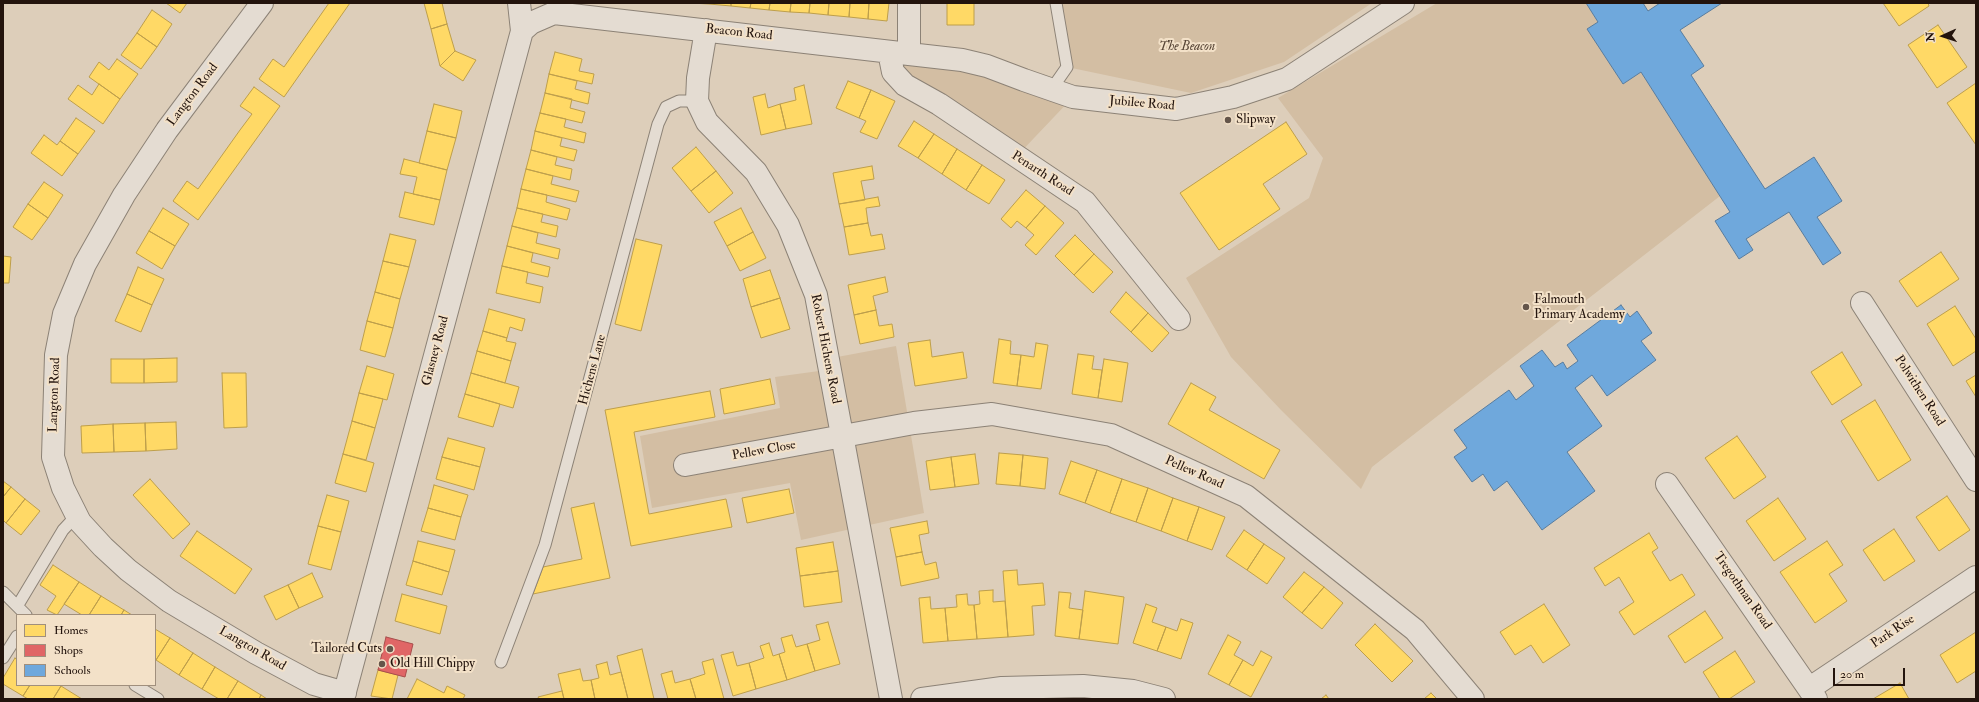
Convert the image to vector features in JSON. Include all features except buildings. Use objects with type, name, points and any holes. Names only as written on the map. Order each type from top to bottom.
[{"type":"street","name":"Langton Road","points":[[262,3],[167,130],[124,195],[85,264],[64,314],[56,355],[53,457],[63,488],[80,522],[103,547],[128,570],[170,601],[256,653],[307,681],[344,696]]},
{"type":"street","name":"Glasney Road","points":[[344,696],[522,31],[519,3]]},
{"type":"street","points":[[899,53],[909,3]]},
{"type":"street","name":"Jubilee Road","points":[[899,53],[962,60],[987,66],[1073,97],[1176,109],[1233,97],[1287,79],[1403,3]]},
{"type":"street","name":"Beacon Road","points":[[522,31],[551,8],[706,30],[899,53]]},
{"type":"street","name":"Robert Hichens Road","points":[[706,30],[698,78],[697,101],[707,122],[756,172],[788,225],[816,295],[891,699]]},
{"type":"street","name":"Penarth Road","points":[[899,53],[893,72],[905,85],[939,104],[1085,202],[1179,318]]},
{"type":"street","name":"Polwithen Road","points":[[1862,302],[1976,480]]},
{"type":"street","name":"Pellew Road","points":[[842,437],[914,423],[992,414],[1111,435],[1246,496],[1415,630],[1473,699]]},
{"type":"street","name":"Pellew Close","points":[[685,465],[842,437]]},
{"type":"street","name":"Tregothnan Road","points":[[1667,484],[1813,693]]},
{"type":"street","name":"Park Rise","points":[[1813,693],[1976,577]]},
{"type":"street","points":[[922,699],[1002,688],[1083,686],[1133,691],[1164,699]]},
{"type":"lane","points":[[1051,90],[1067,67],[1056,3]]},
{"type":"lane","name":"Hichens Lane","points":[[501,662],[545,546],[658,124],[666,107],[678,101],[697,101]]},
{"type":"lane","points":[[18,605],[63,530],[77,515]]},
{"type":"lane","points":[[3,592],[18,605],[25,614]]},
{"type":"lane","points":[[3,658],[16,638]]},
{"type":"lane","points":[[137,686],[158,699]]},
{"type":"green space","name":"The Beacon","points":[[1056,3],[1372,3],[1284,62],[1191,93],[1067,67]]},
{"type":"green space","points":[[1437,3],[1586,3],[1598,22],[1588,29],[1623,84],[1641,72],[1720,196],[1372,467],[1361,489],[1281,410],[1231,357],[1186,278],[1309,198],[1323,158],[1278,98]]},
{"type":"green space","points":[[909,54],[1073,97],[1016,157],[893,72]]},
{"type":"green space","points":[[896,346],[924,513],[801,540],[790,483],[652,508],[640,436],[780,408],[775,377],[819,371],[816,361]]},
{"type":"place","name":"Slipway","points":[[1228,120]]},
{"type":"place","name":"Falmouth Primary Academy","points":[[1526,307]]},
{"type":"place","name":"Tailored Cuts","points":[[390,649]]},
{"type":"place","name":"Old Hill Chippy","points":[[382,664]]}]
